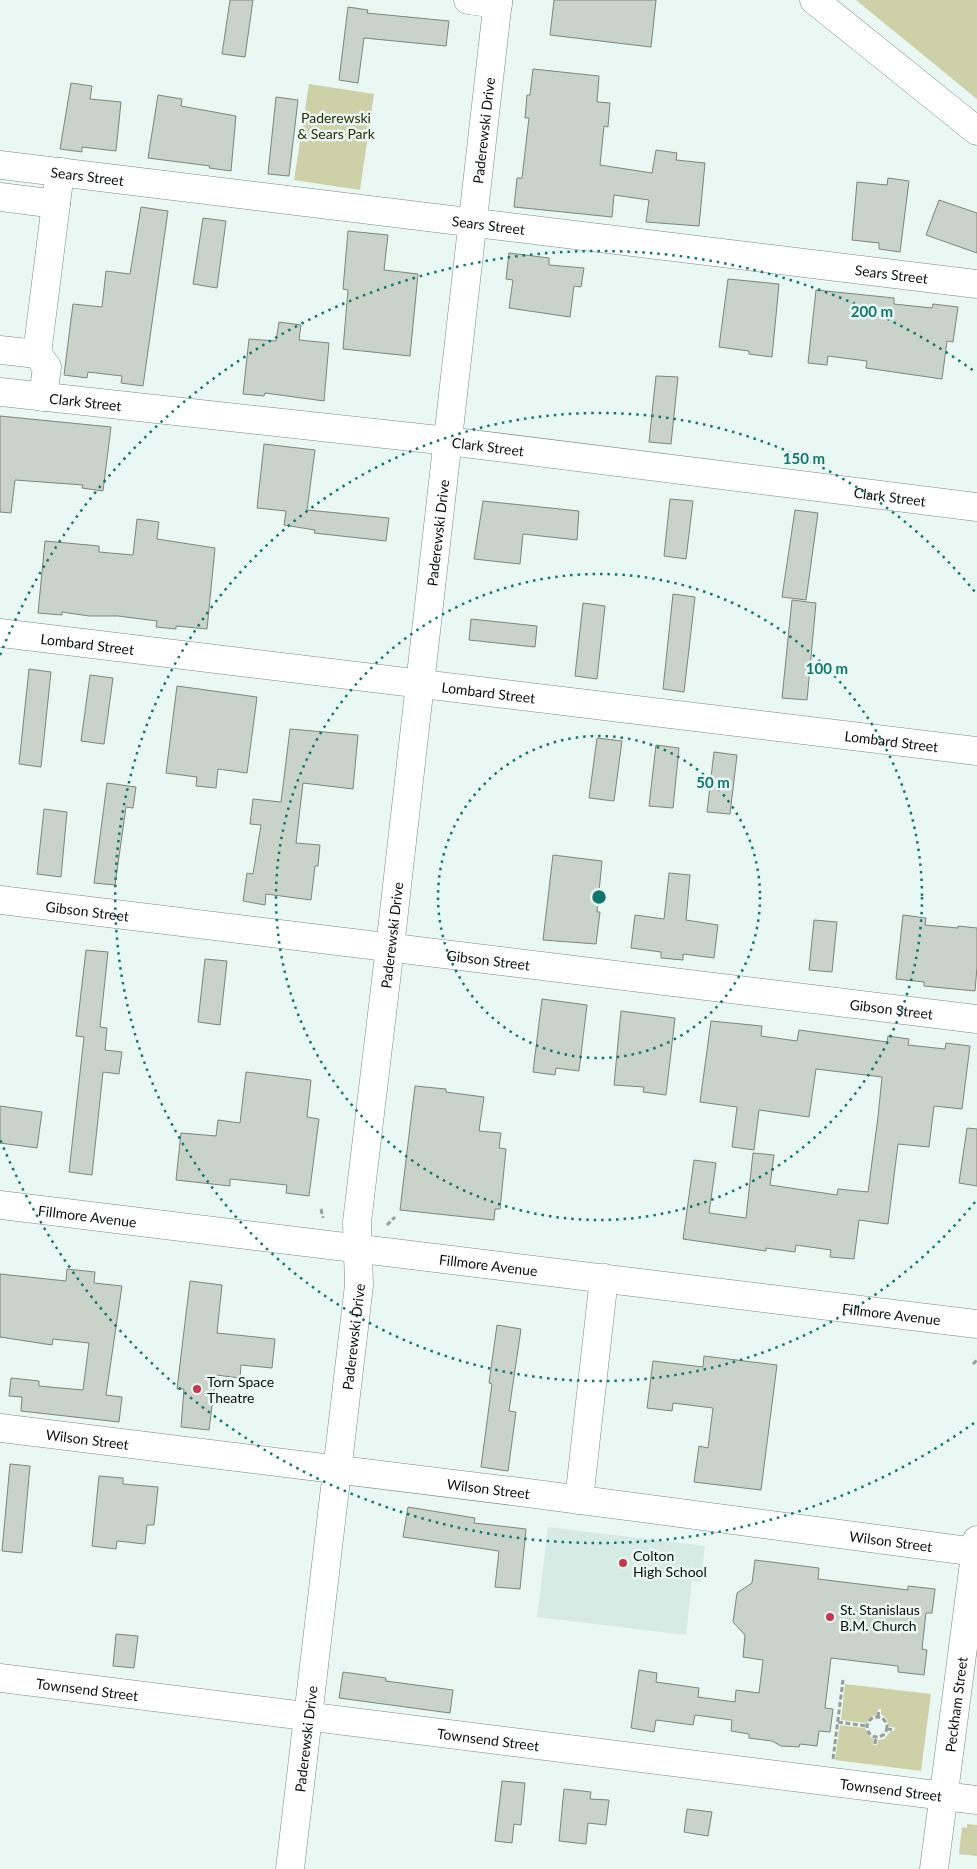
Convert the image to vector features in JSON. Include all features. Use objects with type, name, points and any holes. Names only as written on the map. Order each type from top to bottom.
[{"type":"street","points":[[468,0],[498,2]]},
{"type":"street","points":[[814,0],[977,131]]},
{"type":"street","name":"Paderewski Drive","points":[[290,1869],[359,1285],[357,1222],[498,2]]},
{"type":"street","name":"Sears Street","points":[[0,165],[977,284]]},
{"type":"street","points":[[43,397],[47,367],[37,354],[60,172]]},
{"type":"street","points":[[0,197],[56,204]]},
{"type":"street","points":[[0,350],[37,354]]},
{"type":"street","name":"Clark Street","points":[[0,392],[448,441],[977,507]]},
{"type":"street","name":"Lombard Street","points":[[0,634],[977,751]]},
{"type":"street","name":"Gibson Street","points":[[0,900],[977,1019]]},
{"type":"street","name":"Fillmore Avenue","points":[[0,1205],[977,1324]]},
{"type":"street","points":[[579,1500],[604,1278]]},
{"type":"street","name":"Wilson Street","points":[[0,1428],[337,1471],[977,1548]]},
{"type":"street","name":"Peckham Street","points":[[934,1869],[977,1548]]},
{"type":"street","name":"Townsend Street","points":[[0,1678],[977,1800]]},
{"type":"path","points":[[321,1209],[323,1218]]},
{"type":"path","points":[[387,1225],[394,1217]]},
{"type":"path","points":[[973,1364],[977,1360]]},
{"type":"path","points":[[832,1765],[843,1680]]},
{"type":"path","points":[[878,1717],[879,1710]]},
{"type":"path","points":[[878,1717],[886,1722],[887,1729],[882,1736],[876,1737],[868,1732],[867,1726],[870,1720],[878,1717]]},
{"type":"path","points":[[838,1722],[867,1726]]},
{"type":"path","points":[[887,1729],[895,1730]]},
{"type":"path","points":[[875,1744],[876,1737]]},
{"type":"shaded area","name":"Colton High School","points":[[548,1527],[705,1546],[701,1582],[692,1581],[686,1635],[537,1617]]},
{"type":"green space","points":[[856,0],[977,0],[977,99]]},
{"type":"green space","name":"Paderewski & Sears Park","points":[[309,84],[374,94],[360,190],[294,180]]},
{"type":"green space","points":[[845,1684],[931,1694],[921,1771],[835,1760],[840,1725],[865,1728],[868,1735],[874,1739],[873,1745],[877,1745],[878,1740],[884,1739],[891,1731],[895,1731],[896,1728],[888,1726],[887,1719],[881,1714],[881,1709],[878,1709],[877,1715],[871,1717],[866,1723],[841,1720]]},
{"type":"green space","points":[[967,1824],[977,1825],[977,1856],[959,1854],[962,1827],[967,1828]]},
{"type":"building","points":[[230,0],[253,0],[245,57],[222,54]]},
{"type":"building","points":[[554,0],[656,0],[651,47],[550,35]]},
{"type":"building","points":[[348,7],[368,10],[367,13],[449,21],[446,46],[364,38],[358,83],[339,80]]},
{"type":"building","points":[[533,69],[599,76],[597,102],[610,103],[608,127],[604,126],[600,165],[652,173],[656,150],[677,153],[676,160],[705,163],[699,226],[646,222],[649,200],[614,195],[612,217],[514,207],[517,178],[522,178],[529,118],[525,118],[527,95],[530,95]]},
{"type":"building","points":[[71,83],[92,86],[90,99],[121,102],[116,151],[82,147],[82,152],[60,149]]},
{"type":"building","points":[[158,95],[182,99],[181,106],[236,116],[231,171],[209,168],[210,166],[148,158]]},
{"type":"building","points":[[276,97],[298,100],[289,176],[268,174]]},
{"type":"building","points":[[888,178],[909,181],[900,252],[879,249],[879,243],[852,240],[857,182],[887,185]]},
{"type":"building","points":[[939,200],[977,213],[977,253],[926,235]]},
{"type":"building","points":[[141,207],[168,211],[143,386],[121,383],[122,376],[88,372],[87,378],[64,375],[73,304],[102,307],[106,271],[130,274]]},
{"type":"building","points":[[203,218],[226,221],[217,288],[193,284]]},
{"type":"building","points":[[348,231],[388,235],[384,270],[418,274],[410,356],[343,349],[348,290],[343,289]]},
{"type":"building","points":[[509,253],[549,258],[549,265],[584,268],[581,287],[574,286],[570,317],[509,308],[513,280],[506,279]]},
{"type":"building","points":[[728,279],[779,284],[772,357],[749,354],[749,351],[719,347]]},
{"type":"building","points":[[816,290],[894,298],[894,304],[932,308],[933,304],[958,307],[953,342],[947,341],[942,379],[866,368],[867,361],[828,356],[827,365],[808,363]]},
{"type":"building","points":[[279,322],[301,325],[299,340],[329,343],[324,401],[265,393],[264,396],[243,394],[249,339],[276,341]]},
{"type":"building","points":[[656,376],[678,377],[671,444],[649,442]]},
{"type":"building","points":[[0,416],[111,427],[103,491],[82,488],[83,485],[15,480],[11,513],[0,512]]},
{"type":"building","points":[[264,444],[315,450],[307,510],[389,518],[386,541],[314,533],[315,530],[284,525],[286,511],[257,508]]},
{"type":"building","points":[[670,499],[693,501],[686,559],[664,556]]},
{"type":"building","points":[[483,501],[579,511],[577,540],[523,534],[520,564],[474,559]]},
{"type":"building","points":[[795,510],[818,513],[806,600],[782,597]]},
{"type":"building","points":[[137,519],[159,522],[157,539],[215,548],[207,629],[176,626],[176,629],[156,627],[157,621],[118,616],[89,616],[62,612],[62,615],[38,613],[45,541],[99,546],[99,552],[133,555]]},
{"type":"building","points":[[673,594],[695,597],[684,692],[663,689]]},
{"type":"building","points":[[792,600],[816,603],[807,700],[782,698]]},
{"type":"building","points":[[583,603],[605,606],[597,679],[575,676]]},
{"type":"building","points":[[471,619],[537,626],[535,647],[469,640]]},
{"type":"building","points":[[29,669],[51,672],[41,767],[19,764]]},
{"type":"building","points":[[90,675],[113,678],[104,744],[81,741]]},
{"type":"building","points":[[177,686],[257,697],[247,773],[218,769],[216,788],[196,786],[197,777],[166,773]]},
{"type":"building","points":[[290,729],[358,735],[353,789],[303,783],[296,843],[320,845],[318,866],[315,866],[311,900],[266,894],[265,905],[243,901],[247,873],[253,874],[261,825],[250,824],[253,799],[281,802]]},
{"type":"building","points":[[597,738],[622,741],[614,801],[589,798]]},
{"type":"building","points":[[656,745],[679,748],[673,808],[649,806]]},
{"type":"building","points":[[714,752],[737,755],[730,814],[707,812]]},
{"type":"building","points":[[107,783],[136,787],[133,808],[126,807],[115,885],[94,883]]},
{"type":"building","points":[[44,809],[67,812],[61,877],[37,874]]},
{"type":"building","points":[[553,855],[602,861],[597,912],[600,912],[596,944],[543,940]]},
{"type":"building","points":[[669,873],[690,875],[686,920],[718,925],[714,958],[683,954],[683,960],[661,958],[661,952],[631,948],[635,915],[664,919]]},
{"type":"building","points":[[903,915],[926,918],[925,925],[977,928],[975,991],[924,986],[924,982],[896,979]]},
{"type":"building","points":[[814,920],[837,922],[832,972],[809,970]]},
{"type":"building","points":[[86,950],[108,952],[100,1027],[107,1028],[105,1050],[122,1052],[119,1074],[103,1072],[92,1175],[69,1172],[84,1037],[76,1036]]},
{"type":"building","points":[[205,959],[227,961],[220,1025],[198,1022]]},
{"type":"building","points":[[542,999],[587,1005],[579,1071],[556,1068],[555,1075],[533,1072]]},
{"type":"building","points":[[621,1011],[675,1018],[666,1095],[643,1092],[644,1087],[614,1085]]},
{"type":"building","points":[[711,1021],[762,1026],[761,1036],[797,1041],[799,1030],[887,1042],[888,1036],[909,1039],[908,1045],[945,1049],[946,1043],[970,1046],[962,1109],[934,1106],[929,1147],[898,1144],[888,1224],[859,1220],[854,1259],[830,1257],[831,1250],[796,1245],[795,1252],[766,1248],[766,1251],[683,1239],[694,1160],[716,1163],[709,1213],[746,1218],[753,1153],[774,1155],[770,1185],[837,1195],[838,1189],[868,1192],[878,1117],[882,1077],[816,1069],[809,1117],[759,1110],[754,1150],[732,1147],[737,1107],[700,1102]]},
{"type":"building","points":[[246,1072],[311,1080],[307,1117],[319,1119],[309,1196],[286,1193],[287,1185],[230,1179],[230,1186],[176,1180],[181,1133],[216,1136],[218,1120],[240,1123]]},
{"type":"building","points":[[415,1086],[446,1089],[446,1092],[484,1097],[479,1131],[501,1133],[499,1148],[506,1149],[500,1209],[495,1209],[494,1220],[400,1210]]},
{"type":"building","points":[[0,1106],[42,1112],[37,1148],[0,1143]]},
{"type":"building","points":[[967,1128],[977,1129],[977,1186],[959,1183]]},
{"type":"building","points":[[67,1269],[95,1272],[94,1283],[122,1286],[106,1395],[122,1397],[119,1422],[21,1411],[22,1397],[9,1396],[11,1378],[39,1381],[39,1386],[83,1390],[89,1343],[53,1339],[52,1345],[0,1337],[0,1274],[66,1281]]},
{"type":"building","points":[[190,1281],[222,1285],[217,1333],[275,1339],[272,1368],[241,1365],[240,1378],[216,1375],[209,1430],[181,1427],[184,1389],[177,1389]]},
{"type":"building","points":[[497,1325],[521,1329],[509,1411],[516,1412],[508,1471],[481,1467],[492,1384],[489,1383]]},
{"type":"building","points":[[704,1356],[777,1365],[761,1490],[694,1482],[699,1446],[708,1448],[713,1408],[673,1403],[672,1411],[647,1408],[653,1361],[703,1367]]},
{"type":"building","points":[[10,1464],[30,1466],[22,1553],[2,1551]]},
{"type":"building","points":[[99,1476],[123,1478],[123,1484],[158,1487],[154,1525],[147,1525],[145,1544],[117,1541],[116,1549],[92,1546]]},
{"type":"building","points":[[408,1507],[475,1518],[474,1523],[526,1529],[520,1589],[495,1587],[499,1551],[403,1537]]},
{"type":"building","name":"St. Stanislaus B.M. Church","points":[[755,1560],[819,1568],[818,1579],[908,1590],[908,1586],[935,1589],[932,1613],[926,1613],[922,1649],[927,1650],[924,1675],[898,1672],[898,1666],[831,1658],[825,1708],[833,1709],[830,1732],[819,1731],[817,1746],[800,1744],[799,1747],[781,1746],[772,1741],[749,1738],[749,1734],[731,1731],[732,1720],[695,1715],[693,1725],[656,1720],[654,1732],[631,1728],[639,1670],[657,1673],[656,1682],[699,1688],[698,1697],[735,1702],[736,1690],[759,1693],[763,1660],[743,1657],[745,1635],[733,1622],[737,1593],[752,1583]]},
{"type":"building","points":[[116,1634],[138,1636],[134,1668],[113,1666]]},
{"type":"building","points":[[343,1672],[386,1678],[386,1681],[453,1690],[450,1713],[339,1698]]},
{"type":"building","points":[[502,1781],[525,1783],[521,1825],[514,1824],[512,1843],[495,1841]]},
{"type":"building","points":[[564,1789],[591,1792],[590,1799],[609,1800],[606,1825],[588,1823],[586,1844],[559,1841]]},
{"type":"building","points":[[687,1809],[712,1812],[708,1836],[684,1832]]},
{"type":"place","name":"Torn Space Theatre","points":[[197,1389]]},
{"type":"place","name":"Colton High School","points":[[623,1563]]},
{"type":"place","name":"St. Stanislaus B.M. Church","points":[[830,1617]]}]
